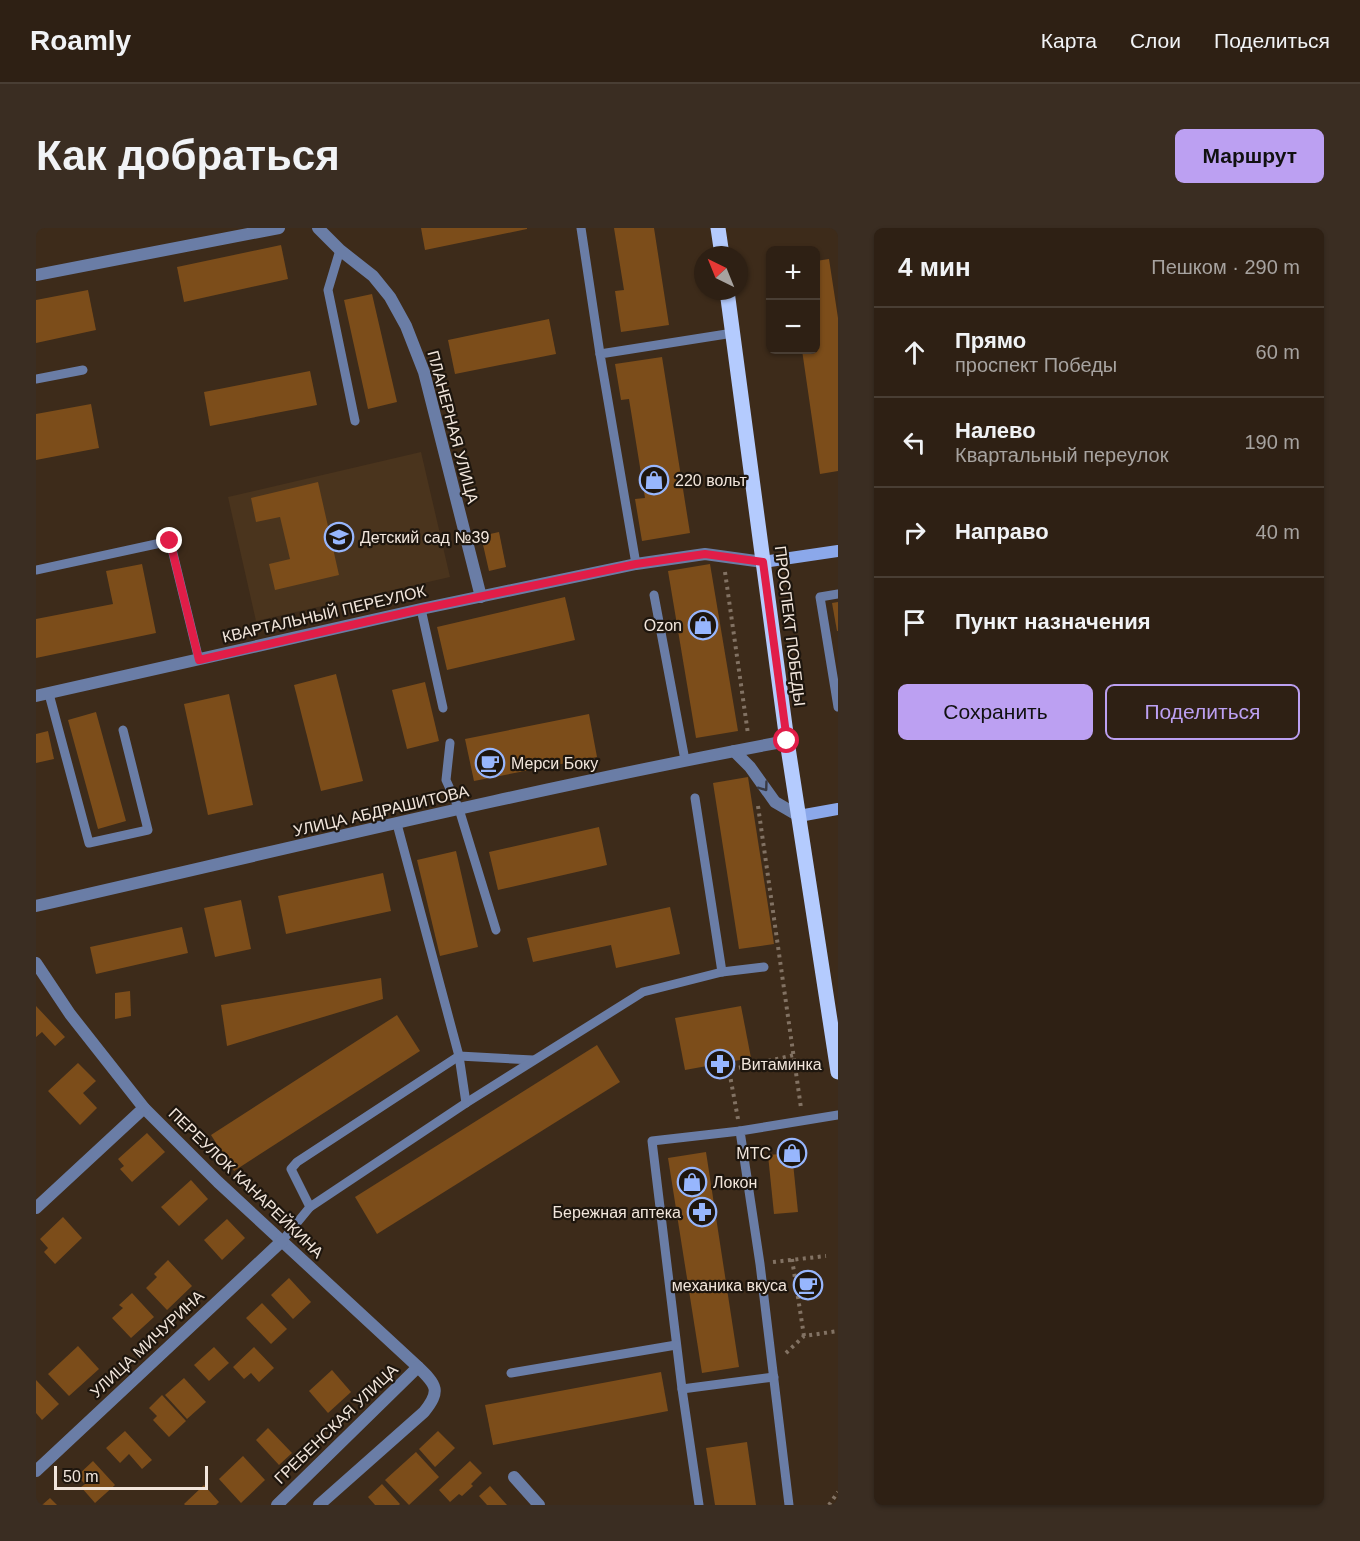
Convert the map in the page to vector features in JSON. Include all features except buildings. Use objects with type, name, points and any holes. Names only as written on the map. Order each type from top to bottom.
[{"type":"main road","points":[[718,228],[721,246]]},
{"type":"main road","name":"ПРОСПЕКТ ПОБЕДЫ","points":[[728,300],[787,741],[838,1072]]},
{"type":"main road","points":[[763,562],[838,551]]},
{"type":"main road","points":[[799,816],[838,809]]},
{"type":"street","points":[[36,275],[279,228]]},
{"type":"street","name":"ПЛАНЕРНАЯ УЛИЦА","points":[[318,228],[340,250],[373,276],[390,297],[410,335],[424,372],[481,597]]},
{"type":"street","name":"КВАРТАЛЬНЫЙ ПЕРЕУЛОК","points":[[36,696],[421,609],[636,564],[705,554],[763,562]]},
{"type":"street","name":"УЛИЦА АБДРАШИТОВА","points":[[36,906],[459,809],[685,760],[787,741]]},
{"type":"street","points":[[734,751],[754,773],[775,802],[799,816]]},
{"type":"street","name":"ПЕРЕУЛОК КАНАРЕЙКИНА","points":[[36,963],[70,1014],[144,1108],[218,1182],[418,1367],[436,1389],[435,1399],[424,1412],[319,1505]]},
{"type":"street","points":[[36,1208],[144,1108]]},
{"type":"street","name":"УЛИЦА МИЧУРИНА","points":[[36,1471],[282,1241]]},
{"type":"street","name":"ГРЕБЕНСКАЯ УЛИЦА","points":[[277,1505],[418,1367]]},
{"type":"street","points":[[514,1478],[539,1505]]},
{"type":"lane","points":[[581,228],[636,564]]},
{"type":"lane","points":[[340,250],[328,290],[355,421]]},
{"type":"lane","points":[[600,354],[734,333]]},
{"type":"lane","points":[[36,379],[83,370]]},
{"type":"lane","points":[[36,570],[170,541],[199,660]]},
{"type":"lane","points":[[838,594],[820,597],[838,707]]},
{"type":"lane","points":[[654,595],[685,760]]},
{"type":"lane","points":[[421,609],[443,708]]},
{"type":"lane","points":[[49,694],[88,843],[148,830],[123,730]]},
{"type":"lane","points":[[450,743],[446,780],[459,809],[496,930]]},
{"type":"lane","points":[[695,798],[722,972]]},
{"type":"lane","points":[[397,824],[459,1056],[466,1103]]},
{"type":"lane","points":[[282,1241],[310,1207],[466,1103],[643,992],[722,972],[764,967]]},
{"type":"lane","points":[[310,1207],[291,1169],[297,1162],[459,1056],[533,1060]]},
{"type":"lane","points":[[699,1505],[676,1345],[652,1141],[740,1131],[838,1115]]},
{"type":"lane","points":[[740,1131],[760,1264],[789,1505]]},
{"type":"lane","points":[[511,1373],[676,1345]]},
{"type":"lane","points":[[682,1389],[774,1377]]},
{"type":"path","points":[[723,556],[750,748]]},
{"type":"path","points":[[754,773],[803,1120]]},
{"type":"path","points":[[740,1131],[729,1070],[794,1055]]},
{"type":"path","points":[[760,1264],[826,1256]]},
{"type":"path","points":[[792,1259],[804,1336]]},
{"type":"path","points":[[772,1365],[804,1336],[838,1331]]},
{"type":"path","points":[[829,1505],[838,1492]]},
{"type":"shaded area","name":"Детский сад №39","points":[[421,452],[450,577],[256,621],[228,497]]},
{"type":"place","name":"220 вольт","points":[[654,480]]},
{"type":"place","name":"Детский сад №39","points":[[339,537]]},
{"type":"place","name":"Ozon","points":[[703,625]]},
{"type":"place","name":"Мерси Боку","points":[[490,763]]},
{"type":"place","name":"Витаминка","points":[[720,1064]]},
{"type":"place","name":"МТС","points":[[792,1153]]},
{"type":"place","name":"Локон","points":[[692,1182]]},
{"type":"place","name":"Бережная аптека","points":[[702,1212]]},
{"type":"place","name":"механика вкуса","points":[[808,1285]]},
{"type":"route","points":[[170,541],[199,660],[421,609],[636,564],[705,554],[763,562],[787,741]]}]
